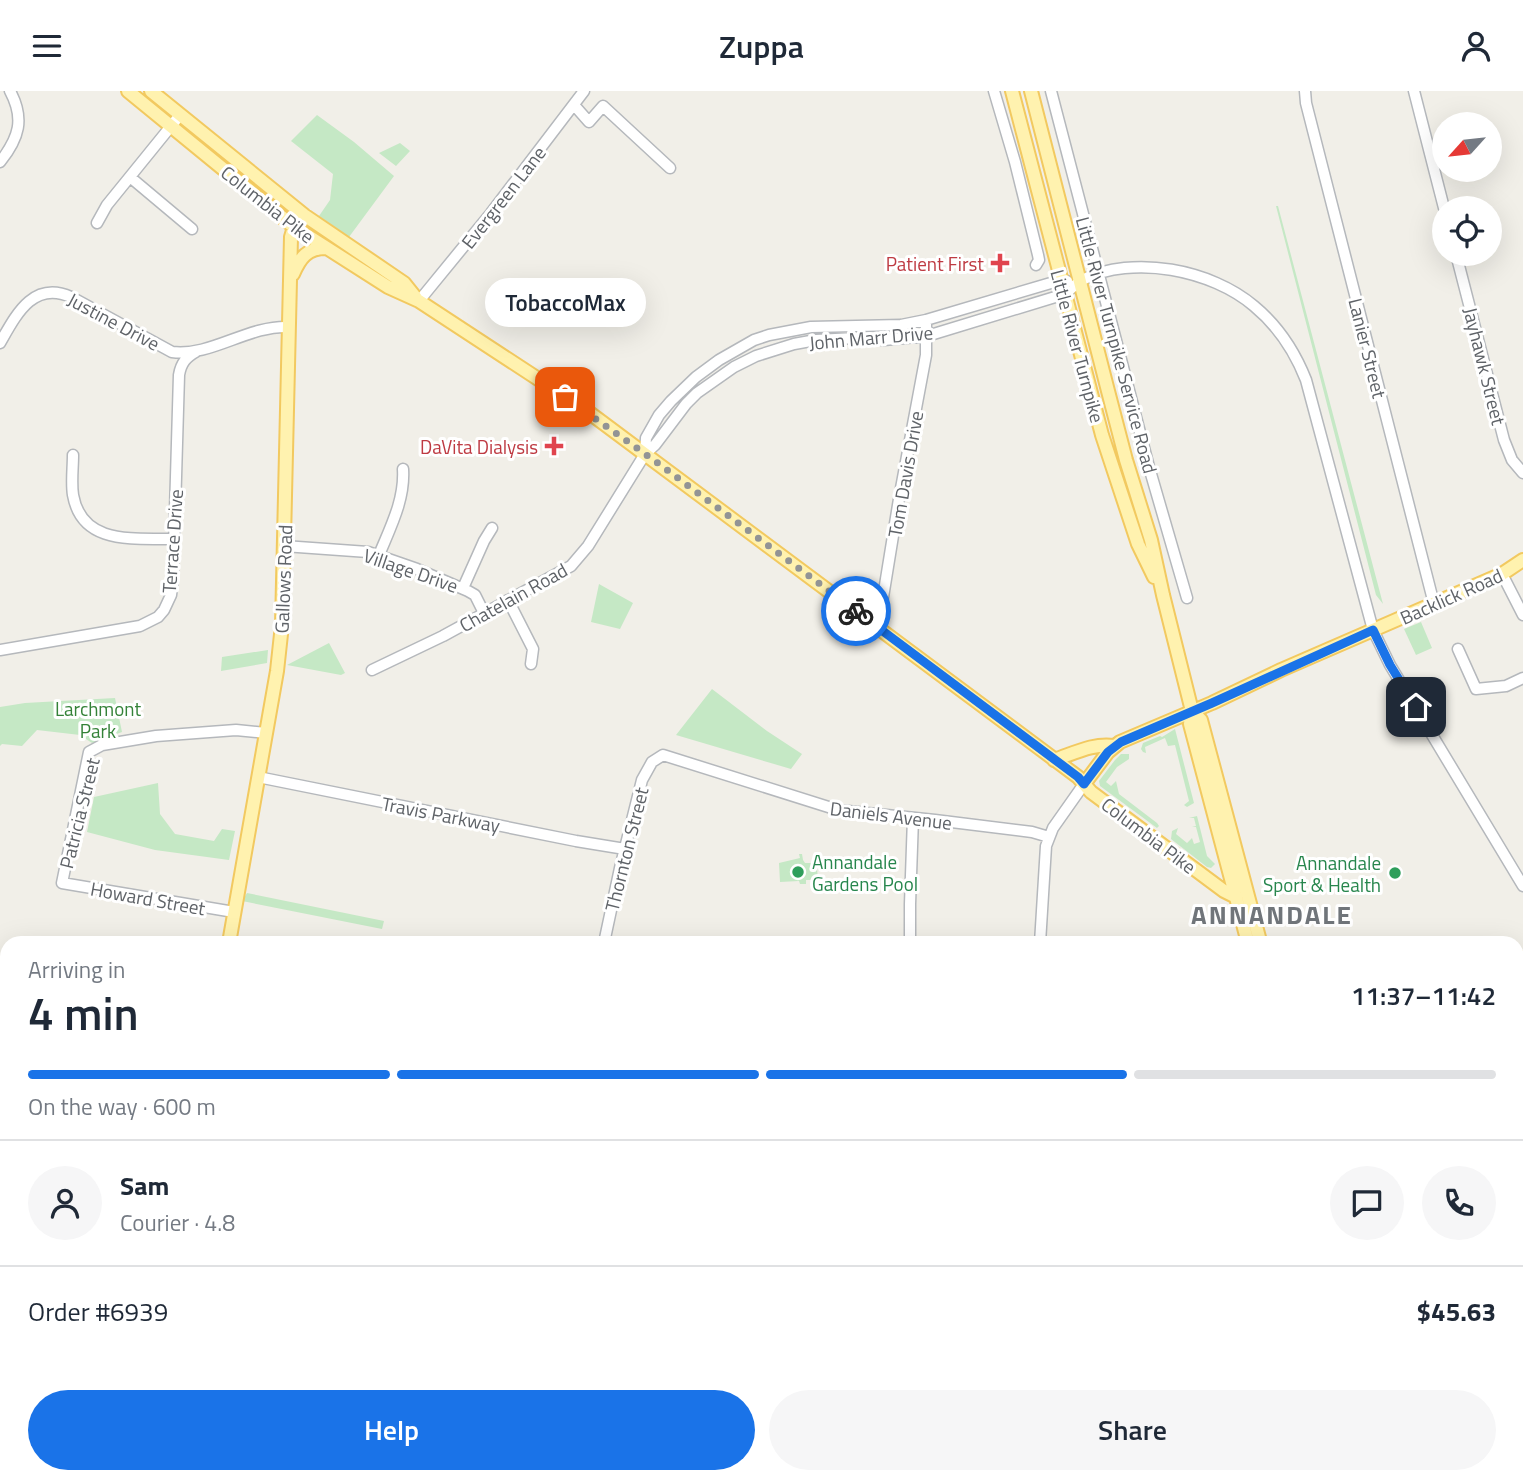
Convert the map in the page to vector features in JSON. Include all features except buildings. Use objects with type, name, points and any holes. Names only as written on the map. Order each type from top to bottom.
[{"type":"main road","name":"Columbia Pike","points":[[128,91],[294,227],[388,287],[419,301],[587,411],[1078,777],[1091,792],[1236,898]]},
{"type":"main road","name":"Columbia Pike","points":[[151,91],[304,215],[404,283],[419,301]]},
{"type":"main road","name":"Little River Turnpike","points":[[1012,91],[1108,458],[1138,544],[1163,595]]},
{"type":"main road","name":"Little River Turnpike","points":[[1031,91],[1126,460],[1151,540],[1192,711],[1189,724],[1246,936]]},
{"type":"main road","points":[[294,227],[304,215]]},
{"type":"main road","name":"Gallows Road","points":[[230,936],[280,647],[291,237],[294,227]]},
{"type":"main road","points":[[290,280],[304,253],[326,248]]},
{"type":"main road","points":[[1094,405],[1101,408],[1105,414],[1126,460]]},
{"type":"main road","name":"Backlick Road","points":[[1084,784],[1114,746],[1502,574],[1523,560]]},
{"type":"main road","name":"Little River Turnpike","points":[[1192,711],[1201,720],[1259,936]]},
{"type":"main road","points":[[1054,759],[1091,746],[1114,746]]},
{"type":"street","points":[[0,162],[10,149],[18,130],[18,110],[10,91]]},
{"type":"street","name":"Evergreen Lane","points":[[419,301],[491,213],[584,91]]},
{"type":"street","points":[[994,91],[1038,255],[1036,265]]},
{"type":"street","name":"Little River Turnpike Service Road","points":[[1051,91],[1149,467],[1187,598]]},
{"type":"street","name":"Lanier Street","points":[[1305,91],[1434,604]]},
{"type":"street","points":[[1414,91],[1441,196]]},
{"type":"street","points":[[574,105],[589,122],[603,106],[670,168]]},
{"type":"street","points":[[97,223],[107,205],[180,114]]},
{"type":"street","points":[[130,177],[192,229]]},
{"type":"street","name":"Jayhawk Street","points":[[1459,266],[1504,440],[1512,460],[1523,473]]},
{"type":"street","name":"John Marr Drive","points":[[645,454],[697,393],[734,367],[756,356],[794,344],[816,340],[884,340],[927,336],[1065,294],[1080,281],[1122,269],[1155,268],[1202,277],[1230,288],[1255,306],[1282,335],[1301,367],[1373,630],[1390,665],[1523,886]]},
{"type":"street","name":"John Marr Drive","points":[[645,454],[646,439],[659,415],[671,401],[719,360],[754,340],[811,327],[892,326],[926,320],[1061,280],[1080,281]]},
{"type":"street","name":"Justine Drive","points":[[0,343],[25,304],[40,294],[54,292],[71,297],[163,348],[182,353],[197,351],[264,328],[289,327]]},
{"type":"street","name":"Tom Davis Drive","points":[[878,628],[926,355],[926,320]]},
{"type":"street","points":[[163,348],[174,360],[179,375]]},
{"type":"street","points":[[179,375],[185,360],[197,351]]},
{"type":"street","name":"Terrace Drive","points":[[0,650],[135,628],[158,617],[164,610],[171,595],[173,579],[179,375]]},
{"type":"street","name":"Chatelain Road","points":[[372,670],[443,636],[571,566],[588,546],[645,454]]},
{"type":"street","points":[[73,456],[72,489],[75,503],[92,527],[119,538],[174,539]]},
{"type":"street","points":[[379,555],[400,502],[404,469]]},
{"type":"street","points":[[463,588],[492,528]]},
{"type":"street","name":"Village Drive","points":[[284,546],[352,550],[379,555],[463,588],[475,596],[484,613]]},
{"type":"street","points":[[1502,574],[1523,615]]},
{"type":"street","points":[[508,600],[533,649],[531,664]]},
{"type":"street","points":[[1458,649],[1476,689],[1506,686],[1523,678]]},
{"type":"street","name":"Patricia Street","points":[[62,883],[89,752],[102,745],[156,736],[236,730],[266,733]]},
{"type":"street","name":"Daniels Avenue","points":[[657,758],[663,755],[838,810],[1032,832],[1049,837]]},
{"type":"street","name":"Thornton Street","points":[[606,936],[642,780],[657,758]]},
{"type":"street","name":"Travis Parkway","points":[[258,777],[625,849]]},
{"type":"street","points":[[1040,936],[1044,859],[1049,837],[1061,814],[1084,784]]},
{"type":"street","points":[[910,936],[913,818]]},
{"type":"street","name":"Howard Street","points":[[62,883],[234,912]]},
{"type":"green space","points":[[317,115],[394,176],[349,237],[319,216],[330,200],[333,174],[291,141]]},
{"type":"green space","points":[[400,143],[410,151],[396,166],[379,153]]},
{"type":"green space","points":[[1278,206],[1383,604],[1376,595]]},
{"type":"green space","points":[[599,584],[633,603],[620,629],[591,622]]},
{"type":"green space","points":[[1421,622],[1432,648],[1416,655],[1404,629]]},
{"type":"green space","points":[[329,643],[345,673],[341,675],[287,665]]},
{"type":"green space","points":[[268,650],[267,663],[221,671],[222,657]]},
{"type":"green space","points":[[712,689],[802,754],[791,769],[676,735]]},
{"type":"green space","name":"Larchmont Park","points":[[115,698],[122,732],[92,743],[80,735],[37,730],[22,746],[0,746],[0,707]]},
{"type":"green space","points":[[1175,729],[1194,803],[1187,807],[1184,805],[1189,801],[1175,745],[1168,746],[1165,738],[1145,747],[1146,753],[1141,749],[1143,743],[1162,737]]},
{"type":"green space","points":[[1121,754],[1129,754],[1129,759],[1117,767],[1106,782],[1111,786],[1116,781],[1119,794],[1157,823],[1157,828],[1100,786],[1099,781]]},
{"type":"green space","points":[[158,783],[160,814],[175,834],[214,841],[222,829],[235,831],[229,860],[155,850],[87,832],[94,797]]},
{"type":"green space","points":[[1197,816],[1207,856],[1215,864],[1211,868],[1171,839],[1172,831],[1178,828],[1176,834],[1187,843],[1192,838],[1194,844],[1200,842],[1196,827],[1192,827],[1196,826],[1194,818],[1189,818]]},
{"type":"green space","name":"Annandale Gardens Pool","points":[[799,854],[802,854],[805,863],[816,863],[816,856],[818,880],[806,880],[806,884],[800,884],[799,881],[780,882],[779,863],[800,858]]},
{"type":"green space","points":[[247,893],[384,921],[382,929],[242,901]]},
{"type":"way so far","points":[[565,397],[856,611]]},
{"type":"place","name":"Patient First","points":[[1000,263]]},
{"type":"place","name":"TobaccoMax","points":[[565,397]]},
{"type":"place","name":"DaVita Dialysis","points":[[554,446]]},
{"type":"place","name":"Annandale Gardens Pool","points":[[798,872]]},
{"type":"place","name":"Annandale Sport & Health","points":[[1395,873]]},
{"type":"district","name":"ANNANDALE","points":[[1272,914]]},
{"type":"route","points":[[856,611],[1084,784],[1108,752],[1121,742],[1373,630],[1390,665],[1416,707]]}]
